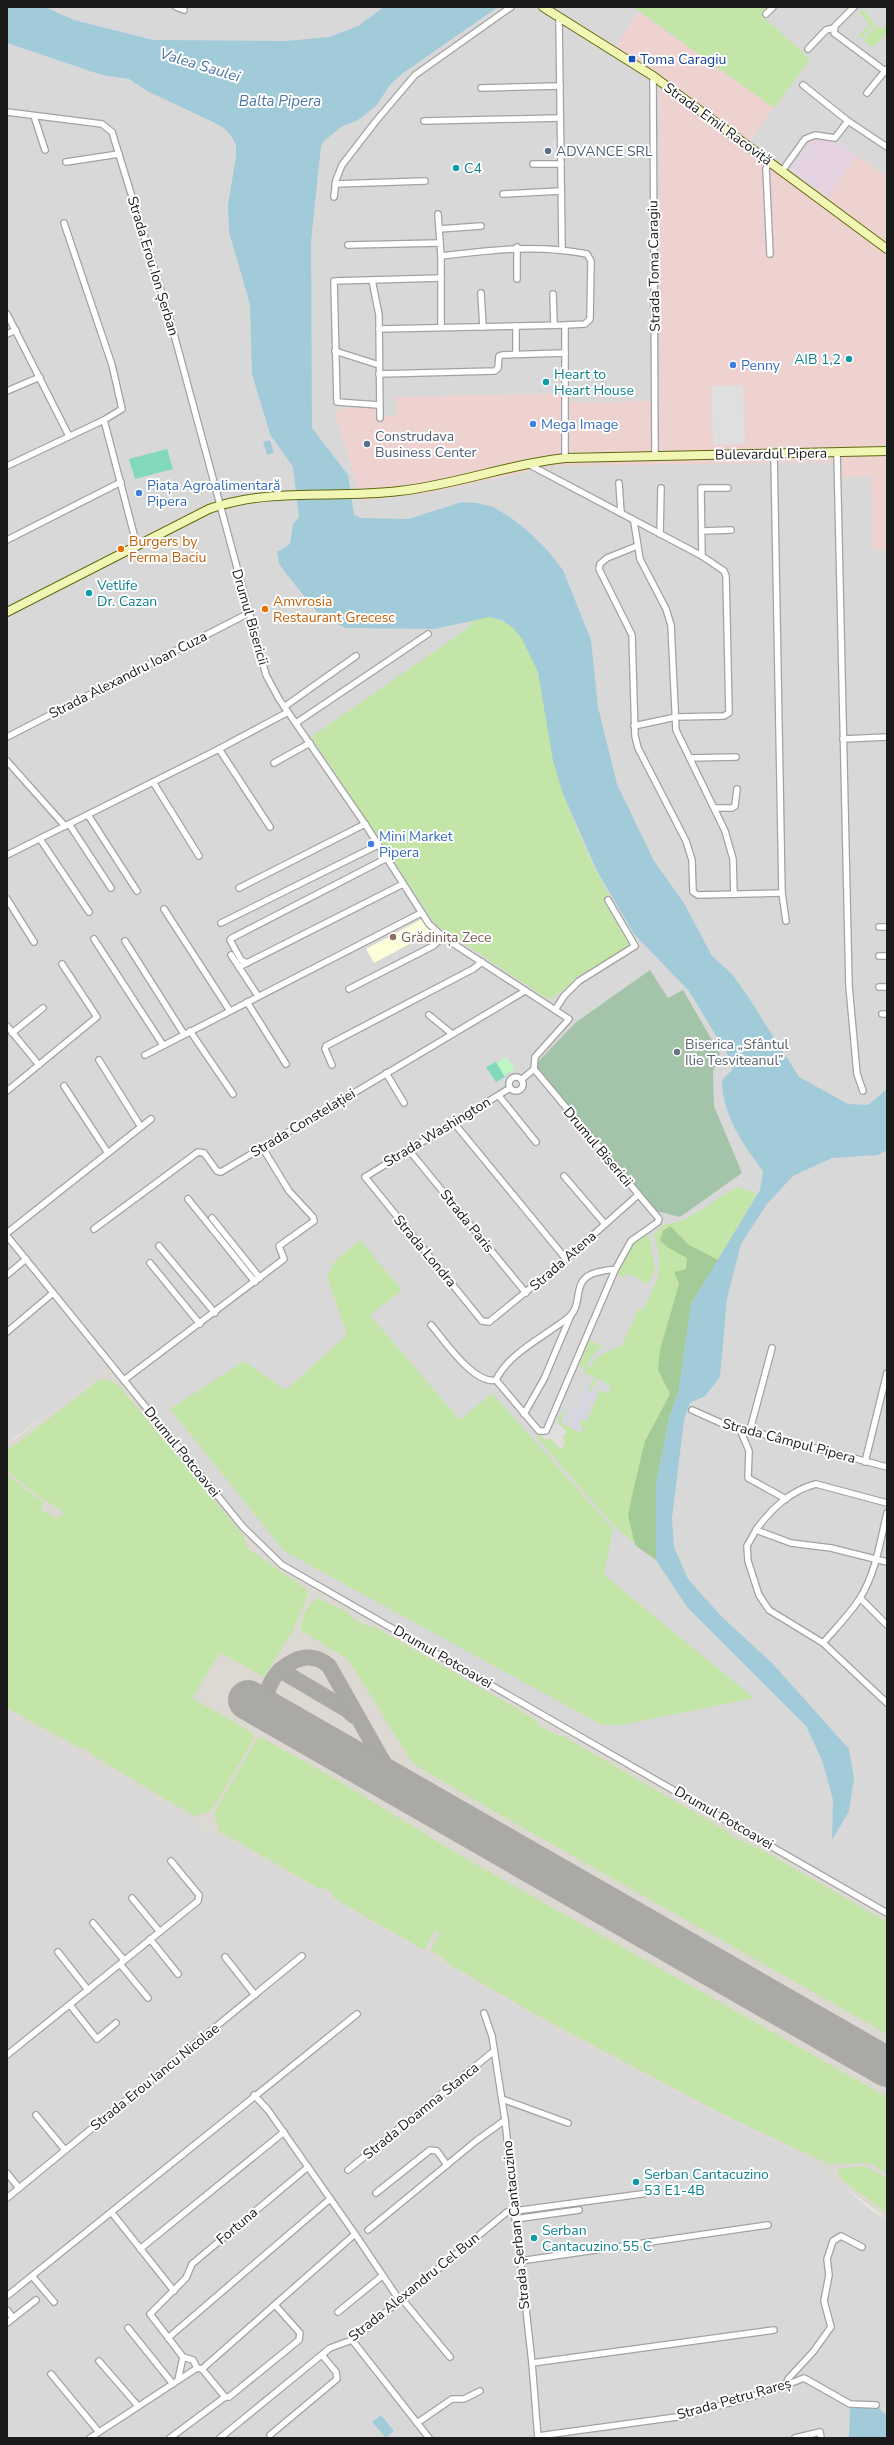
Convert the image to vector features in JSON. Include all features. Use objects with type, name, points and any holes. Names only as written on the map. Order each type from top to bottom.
[{"type":"main road","name":"Strada Emil Racoviță","points":[[543,7],[653,76],[887,249]]},
{"type":"main road","name":"Bulevardul Pipera","points":[[219,506],[243,499],[400,491],[441,485],[528,464],[565,458],[887,451]]},
{"type":"main road","points":[[7,612],[219,506]]},
{"type":"street","points":[[176,7],[184,10]]},
{"type":"street","points":[[334,197],[335,184],[342,165],[352,150],[406,84],[416,75],[511,7]]},
{"type":"street","points":[[766,14],[773,7]]},
{"type":"street","points":[[808,48],[826,30],[834,28],[854,7]]},
{"type":"street","points":[[559,17],[562,249]]},
{"type":"street","points":[[834,28],[834,33],[886,70],[867,93]]},
{"type":"street","name":"Strada Toma Caragiu","points":[[653,76],[655,456]]},
{"type":"street","points":[[803,85],[848,121],[887,147]]},
{"type":"street","points":[[481,88],[560,86]]},
{"type":"street","name":"Strada Erou Ion Șerban","points":[[7,112],[108,127],[112,132],[171,323],[219,506]]},
{"type":"street","points":[[34,116],[45,150]]},
{"type":"street","points":[[424,121],[560,118]]},
{"type":"street","points":[[782,171],[805,139],[815,135],[835,138],[848,121]]},
{"type":"street","points":[[66,162],[119,154]]},
{"type":"street","points":[[769,162],[766,169],[770,254]]},
{"type":"street","points":[[533,164],[561,164]]},
{"type":"street","points":[[335,184],[425,181]]},
{"type":"street","points":[[503,194],[561,191]]},
{"type":"street","points":[[438,214],[441,256],[441,327]]},
{"type":"street","points":[[7,465],[104,420],[122,409],[112,365],[64,223]]},
{"type":"street","points":[[439,229],[481,226]]},
{"type":"street","points":[[348,245],[440,242]]},
{"type":"street","points":[[517,247],[517,280]]},
{"type":"street","points":[[379,329],[565,325],[585,324],[590,320],[591,261],[587,254],[562,249],[517,247],[441,256]]},
{"type":"street","points":[[379,405],[337,402],[334,282],[441,278]]},
{"type":"street","points":[[372,280],[379,315],[380,418]]},
{"type":"street","points":[[481,293],[483,327]]},
{"type":"street","points":[[553,294],[554,325]]},
{"type":"street","points":[[7,314],[69,436]]},
{"type":"street","points":[[565,325],[565,458]]},
{"type":"street","points":[[516,326],[516,354]]},
{"type":"street","points":[[7,334],[16,330]]},
{"type":"street","points":[[335,351],[379,365]]},
{"type":"street","points":[[379,374],[494,371],[498,368],[500,356],[516,354],[566,353]]},
{"type":"street","points":[[7,391],[40,377]]},
{"type":"street","points":[[104,420],[137,546]]},
{"type":"street","points":[[837,452],[849,986],[857,1074],[863,1091]]},
{"type":"street","points":[[774,454],[782,893],[786,921]]},
{"type":"street","points":[[546,461],[547,474]]},
{"type":"street","points":[[528,464],[621,513],[634,522],[702,556],[724,571],[726,576],[731,707],[729,713],[724,716],[676,717],[634,726]]},
{"type":"street","points":[[7,540],[121,482]]},
{"type":"street","points":[[619,483],[621,513]]},
{"type":"street","points":[[660,534],[661,488]]},
{"type":"street","points":[[702,556],[701,488],[728,488]]},
{"type":"street","name":"Drumul Bisericii","points":[[219,506],[266,674],[286,709],[365,824],[421,913],[443,937],[575,1023]]},
{"type":"street","points":[[634,522],[640,559],[666,609],[671,625],[676,730],[715,808],[729,844],[733,859],[734,894]]},
{"type":"street","points":[[702,531],[731,530]]},
{"type":"street","points":[[637,546],[607,558],[600,564],[600,569],[632,635],[634,726],[638,748],[690,850],[692,860],[693,892],[698,895],[782,893]]},
{"type":"street","name":"Strada Alexandru Ioan Cuza","points":[[7,737],[249,613]]},
{"type":"street","points":[[296,723],[428,634]]},
{"type":"street","points":[[7,855],[219,749],[286,709],[356,656]]},
{"type":"street","points":[[843,739],[887,737]]},
{"type":"street","points":[[274,763],[310,743]]},
{"type":"street","points":[[219,749],[270,826]]},
{"type":"street","points":[[690,758],[736,757]]},
{"type":"street","points":[[7,761],[67,825],[111,888]]},
{"type":"street","points":[[153,782],[199,856]]},
{"type":"street","points":[[715,808],[732,808],[735,806],[737,789]]},
{"type":"street","points":[[88,815],[137,892]]},
{"type":"street","points":[[239,888],[365,824]]},
{"type":"street","points":[[40,839],[89,912]]},
{"type":"street","points":[[221,923],[378,845]]},
{"type":"street","points":[[247,963],[241,960],[230,940],[232,938],[386,858]]},
{"type":"street","points":[[239,967],[403,884]]},
{"type":"street","points":[[7,899],[34,942]]},
{"type":"street","points":[[554,1010],[564,996],[579,981],[635,946],[608,900]]},
{"type":"street","points":[[164,909],[230,1011]]},
{"type":"street","points":[[145,1055],[421,913]]},
{"type":"street","points":[[879,927],[887,927]]},
{"type":"street","points":[[349,989],[433,946],[443,937]]},
{"type":"street","points":[[94,939],[163,1045]]},
{"type":"street","points":[[125,941],[184,1034]]},
{"type":"street","points":[[231,955],[258,996]]},
{"type":"street","points":[[879,956],[887,956]]},
{"type":"street","points":[[332,1065],[325,1049],[326,1046],[474,969],[482,962]]},
{"type":"street","points":[[7,1091],[97,1017],[97,1014],[62,964]]},
{"type":"street","points":[[879,987],[887,987]]},
{"type":"street","name":"Strada Constelației","points":[[94,1229],[198,1152],[204,1153],[219,1172],[525,990]]},
{"type":"street","points":[[247,1002],[286,1064]]},
{"type":"street","points":[[12,1033],[43,1008]]},
{"type":"street","points":[[429,1015],[452,1034]]},
{"type":"street","points":[[521,1080],[534,1069],[535,1057],[569,1020]]},
{"type":"street","points":[[7,1026],[39,1065]]},
{"type":"street","points":[[190,1031],[233,1094]]},
{"type":"street","points":[[99,1060],[140,1127]]},
{"type":"street","name":"Drumul Bisericii","points":[[496,1380],[539,1431],[546,1431],[615,1270],[630,1241],[659,1220],[534,1069]]},
{"type":"street","points":[[386,1073],[404,1103]]},
{"type":"street","points":[[517,1077],[521,1080],[523,1086],[520,1090],[514,1091],[510,1088],[512,1079],[517,1077]]},
{"type":"street","points":[[64,1086],[108,1153]]},
{"type":"street","name":"Strada Washington","points":[[366,1177],[408,1149],[499,1096],[510,1088]]},
{"type":"street","points":[[499,1096],[536,1142]]},
{"type":"street","points":[[7,1234],[140,1127],[151,1120]]},
{"type":"street","points":[[454,1122],[566,1259]]},
{"type":"street","points":[[124,1380],[284,1259],[278,1246],[311,1224],[314,1219],[289,1191],[262,1147]]},
{"type":"street","name":"Strada Paris","points":[[408,1149],[526,1293]]},
{"type":"street","points":[[564,1176],[605,1224]]},
{"type":"street","name":"Strada Londra","points":[[366,1177],[486,1324]]},
{"type":"street","name":"Strada Atena","points":[[486,1324],[526,1293],[638,1195]]},
{"type":"street","points":[[188,1199],[257,1280]]},
{"type":"street","points":[[212,1218],[257,1280]]},
{"type":"street","name":"Drumul Potcoavei","points":[[7,1234],[243,1527],[282,1565],[887,1913]]},
{"type":"street","points":[[159,1246],[215,1312]]},
{"type":"street","points":[[7,1275],[26,1259]]},
{"type":"street","points":[[150,1263],[200,1324]]},
{"type":"street","points":[[524,1414],[544,1378],[571,1315],[583,1281],[595,1271],[615,1270]]},
{"type":"street","points":[[7,1332],[53,1293]]},
{"type":"street","points":[[431,1325],[465,1366],[484,1380],[489,1381],[496,1380],[526,1346],[571,1315]]},
{"type":"street","points":[[750,1430],[772,1348]]},
{"type":"street","points":[[865,1462],[887,1373]]},
{"type":"street","name":"Strada Câmpul Pipera","points":[[692,1410],[721,1423],[887,1467]]},
{"type":"street","points":[[739,1427],[749,1451],[748,1478],[786,1499]]},
{"type":"street","points":[[887,1502],[816,1484],[786,1499],[767,1515],[751,1536],[747,1546],[748,1561],[759,1595],[766,1605],[779,1617],[823,1643],[887,1703]]},
{"type":"street","points":[[823,1643],[860,1598],[877,1559],[887,1513]]},
{"type":"street","points":[[756,1530],[792,1543],[831,1548],[887,1562]]},
{"type":"street","points":[[860,1598],[887,1625]]},
{"type":"street","points":[[7,2055],[200,1898],[170,1861]]},
{"type":"street","points":[[132,1898],[160,1932]]},
{"type":"street","points":[[93,1923],[148,1998]]},
{"type":"street","points":[[150,1939],[178,1974]]},
{"type":"street","points":[[58,1952],[88,1990]]},
{"type":"street","name":"Strada Erou Iancu Nicolae","points":[[7,2198],[302,1956]]},
{"type":"street","points":[[225,1957],[255,1995]]},
{"type":"street","points":[[70,2005],[97,2039],[116,2023]]},
{"type":"street","name":"Strada Șerban Cantacuzino","points":[[484,2013],[489,2025],[505,2120],[520,2261],[535,2362],[538,2437]]},
{"type":"street","points":[[7,2296],[112,2213],[254,2095],[356,2014]]},
{"type":"street","name":"Strada Doamna Stanca","points":[[348,2170],[494,2052]]},
{"type":"street","points":[[254,2095],[284,2132],[355,2234],[382,2276],[450,2357]]},
{"type":"street","points":[[502,2099],[568,2123]]},
{"type":"street","points":[[36,2115],[65,2150]]},
{"type":"street","points":[[368,2230],[447,2165],[505,2120]]},
{"type":"street","points":[[140,2249],[284,2132]]},
{"type":"street","points":[[376,2193],[430,2150],[436,2151],[447,2165]]},
{"type":"street","name":"Fortuna","points":[[168,2338],[150,2314],[186,2278],[192,2264],[308,2167]]},
{"type":"street","points":[[7,2173],[19,2188]]},
{"type":"street","name":"Strada Alexandru Cel Bun","points":[[220,2438],[330,2348],[352,2340],[507,2212],[649,2193]]},
{"type":"street","points":[[225,2397],[193,2360],[183,2357],[168,2338],[330,2198]]},
{"type":"street","points":[[515,2219],[579,2210]]},
{"type":"street","points":[[112,2213],[174,2291]]},
{"type":"street","points":[[520,2261],[768,2225]]},
{"type":"street","points":[[90,2438],[178,2380],[199,2368],[275,2305],[355,2234]]},
{"type":"street","points":[[786,2385],[788,2379],[820,2344],[831,2327],[824,2301],[829,2283],[826,2259],[830,2245],[841,2236],[862,2247]]},
{"type":"street","points":[[32,2276],[54,2302]]},
{"type":"street","points":[[338,2312],[382,2276]]},
{"type":"street","points":[[7,2323],[36,2300]]},
{"type":"street","points":[[170,2438],[225,2397],[230,2398],[299,2340],[300,2333],[275,2305]]},
{"type":"street","points":[[7,2310],[13,2318]]},
{"type":"street","points":[[128,2328],[172,2384]]},
{"type":"street","points":[[535,2362],[774,2330]]},
{"type":"street","points":[[352,2340],[429,2438]]},
{"type":"street","points":[[270,2435],[337,2379],[336,2372],[322,2355]]},
{"type":"street","points":[[178,2380],[183,2357]]},
{"type":"street","points":[[99,2361],[138,2406]]},
{"type":"street","points":[[51,2374],[99,2432]]},
{"type":"street","name":"Strada Petru Rareș","points":[[538,2437],[684,2416],[786,2385],[804,2378],[850,2404],[876,2405]]},
{"type":"street","points":[[417,2423],[452,2399],[464,2399],[480,2391]]},
{"type":"street","points":[[795,2438],[820,2432],[821,2438]]},
{"type":"shaded area","points":[[7,7],[887,7],[887,1916],[280,1566],[263,1553],[110,1369],[7,1443]]},
{"type":"shaded area","points":[[639,12],[774,108],[750,142],[790,171],[813,140],[836,141],[887,177],[887,549],[873,549],[871,476],[842,477],[842,462],[552,466],[434,492],[362,501],[334,412],[364,400],[378,407],[378,416],[397,416],[396,397],[570,393],[571,402],[660,401],[659,86],[610,54]]},
{"type":"shaded area","points":[[553,138],[559,138],[560,161],[554,161]]},
{"type":"shaded area","points":[[813,140],[836,141],[857,155],[827,198],[790,171]]},
{"type":"shaded area","points":[[743,385],[745,444],[713,445],[711,386]]},
{"type":"shaded area","points":[[422,919],[432,932],[374,963],[366,949]]},
{"type":"shaded area","points":[[650,970],[668,998],[683,990],[720,1054],[713,1071],[714,1106],[742,1173],[680,1217],[652,1210],[534,1066],[575,1023]]},
{"type":"shaded area","points":[[109,1367],[263,1553],[280,1566],[887,1916],[887,2219],[811,2162],[812,2160],[697,2103],[694,2104],[683,2099],[683,2096],[571,2037],[567,2038],[555,2028],[212,1831],[208,1832],[196,1825],[196,1822],[7,1712],[7,1443],[16,1438]]},
{"type":"shaded area","points":[[592,1376],[594,1377],[589,1391],[597,1396],[594,1403],[587,1400],[584,1407],[591,1410],[587,1421],[581,1419],[580,1426],[578,1426],[576,1431],[572,1429],[574,1422],[563,1418],[561,1424],[563,1414],[566,1413],[562,1411],[559,1414],[561,1407],[567,1410],[568,1417],[574,1419],[571,1414],[572,1412],[577,1412],[572,1410],[573,1408],[577,1410]]},
{"type":"shaded area","points":[[557,1422],[567,1432],[562,1437],[565,1441],[562,1445],[564,1447],[560,1449],[550,1438],[546,1440],[543,1436]]},
{"type":"shaded area","points":[[7,1712],[196,1822],[207,1832],[212,1831],[555,2028],[567,2038],[571,2037],[683,2096],[694,2104],[697,2103],[812,2160],[874,2212],[887,2219],[887,2438],[7,2438]]},
{"type":"green space","points":[[633,7],[766,7],[760,14],[810,59],[774,108]]},
{"type":"green space","points":[[863,9],[875,24],[860,39],[857,37],[870,24],[860,13]]},
{"type":"green space","points":[[887,24],[887,33],[873,47],[863,41],[877,25],[881,29]]},
{"type":"green space","points":[[167,449],[173,469],[135,479],[129,459]]},
{"type":"green space","points":[[490,617],[500,620],[515,629],[526,643],[534,662],[540,683],[553,753],[563,793],[576,828],[592,862],[628,927],[623,932],[630,940],[627,947],[549,1000],[436,925],[312,738],[315,734],[464,631],[476,619]]},
{"type":"green space","points":[[507,1057],[515,1070],[504,1075],[496,1063]]},
{"type":"green space","points":[[496,1062],[505,1077],[496,1082],[486,1067]]},
{"type":"green space","points":[[739,1187],[757,1194],[701,1290],[656,1483],[656,1560],[615,1527],[537,1438],[538,1434],[546,1440],[550,1437],[560,1449],[564,1447],[562,1437],[567,1432],[557,1422],[562,1410],[566,1412],[560,1423],[581,1433],[584,1428],[580,1426],[581,1419],[587,1421],[600,1390],[608,1393],[611,1386],[597,1378],[591,1392],[588,1391],[594,1377],[583,1372],[585,1368],[579,1366],[590,1340],[603,1347],[596,1351],[586,1366],[590,1367],[595,1359],[609,1350],[613,1351],[617,1346],[621,1348],[638,1309],[643,1310],[653,1290],[658,1274],[659,1257],[654,1234],[665,1224],[674,1223],[693,1215],[730,1191]]},
{"type":"green space","points":[[670,1226],[689,1245],[718,1260],[691,1304],[679,1389],[670,1415],[656,1483],[656,1560],[635,1545],[628,1515],[645,1441],[670,1394],[658,1370],[660,1350],[679,1284],[674,1272],[686,1269],[687,1258],[667,1247],[660,1240],[663,1231]]},
{"type":"green space","points":[[643,1235],[649,1236],[655,1270],[648,1284],[626,1273],[624,1278],[618,1275],[631,1246]]},
{"type":"green space","points":[[360,1240],[402,1290],[370,1315],[460,1420],[492,1393],[613,1529],[604,1575],[754,1698],[622,1725],[602,1725],[284,1551],[170,1409],[244,1361],[286,1390],[347,1335],[327,1277],[335,1261]]},
{"type":"green space","points":[[101,1379],[114,1382],[120,1387],[243,1535],[248,1549],[305,1588],[308,1594],[294,1628],[264,1677],[220,1652],[192,1698],[253,1733],[253,1740],[211,1811],[194,1816],[94,1756],[85,1748],[82,1749],[7,1708],[7,1475],[44,1503],[41,1510],[56,1518],[64,1515],[60,1509],[41,1498],[7,1471],[7,1451]]},
{"type":"green space","points":[[317,1598],[347,1612],[352,1618],[368,1626],[375,1627],[536,1720],[539,1726],[559,1736],[563,1736],[728,1832],[730,1836],[755,1846],[887,1922],[887,2034],[471,1798],[416,1765],[410,1759],[348,1659],[301,1631],[305,1613],[313,1601]]},
{"type":"green space","points":[[260,1737],[334,1778],[456,1853],[887,2097],[887,2174],[874,2165],[865,2163],[829,2164],[725,2115],[544,2019],[447,1963],[445,1959],[435,1952],[432,1954],[431,1951],[440,1933],[435,1930],[425,1949],[422,1949],[332,1897],[333,1893],[323,1887],[320,1889],[219,1831],[214,1813],[255,1742]]},
{"type":"green space","points":[[864,2166],[887,2178],[887,2213],[842,2180],[837,2169]]},
{"type":"water","name":"Balta Pipera","points":[[7,7],[45,7],[74,20],[153,40],[286,41],[329,37],[358,26],[384,7],[498,7],[403,73],[389,86],[377,105],[358,120],[341,127],[324,141],[321,146],[311,241],[312,428],[348,475],[354,515],[361,518],[408,519],[462,502],[477,503],[493,507],[510,517],[530,533],[547,550],[563,570],[591,640],[598,707],[617,784],[654,861],[684,903],[712,956],[732,974],[799,1077],[848,1104],[868,1105],[887,1089],[887,1150],[878,1155],[832,1158],[793,1176],[767,1204],[741,1244],[727,1299],[720,1377],[705,1396],[690,1403],[684,1420],[672,1518],[674,1547],[688,1579],[721,1616],[773,1664],[849,1749],[854,1778],[849,1811],[832,1840],[833,1800],[822,1760],[806,1726],[687,1607],[656,1560],[656,1483],[670,1415],[679,1389],[691,1304],[760,1190],[763,1171],[741,1140],[726,1105],[722,1080],[731,1071],[734,1065],[689,991],[634,934],[597,871],[563,794],[553,761],[538,672],[522,639],[514,629],[502,620],[490,617],[434,629],[345,628],[317,612],[279,563],[277,552],[290,544],[293,524],[299,517],[293,467],[270,434],[252,374],[250,304],[229,232],[228,205],[236,156],[236,145],[231,136],[224,128],[147,91],[129,79],[102,75],[7,43]]},
{"type":"water","points":[[270,440],[274,453],[267,455],[263,442]]},
{"type":"water","points":[[850,2408],[878,2408],[887,2415],[887,2438],[849,2438]]},
{"type":"water","points":[[381,2415],[394,2431],[386,2438],[372,2422]]},
{"type":"taxiway","points":[[324,1743],[305,1743],[289,1737],[277,1727],[270,1715],[267,1701],[269,1687],[277,1673],[292,1662],[302,1658],[316,1658],[329,1666],[386,1767],[409,1792]]},
{"type":"taxiway","points":[[280,1670],[346,1709],[354,1716]]},
{"type":"runway","points":[[248,1700],[887,2067]]},
{"type":"place","name":"Toma Caragiu","points":[[632,59]]},
{"type":"place","name":"ADVANCE SRL","points":[[548,151]]},
{"type":"place","name":"C4","points":[[456,168]]},
{"type":"place","name":"AIB 1,2","points":[[849,359]]},
{"type":"place","name":"Penny","points":[[733,365]]},
{"type":"place","name":"Heart to Heart House","points":[[546,382]]},
{"type":"place","name":"Mega Image","points":[[533,424]]},
{"type":"place","name":"Construdava Business Center","points":[[367,444]]},
{"type":"place","name":"Piața Agroalimentară Pipera","points":[[139,493]]},
{"type":"place","name":"Burgers by Ferma Baciu","points":[[121,549]]},
{"type":"place","name":"Vetlife Dr. Cazan","points":[[89,593]]},
{"type":"place","name":"Amvrosia Restaurant Grecesc","points":[[265,609]]},
{"type":"place","name":"Mini Market Pipera","points":[[371,844]]},
{"type":"place","name":"Grădinița Zece","points":[[393,937]]},
{"type":"place","name":"Biserica „Sfântul Ilie Tesviteanul”","points":[[677,1052]]},
{"type":"place","name":"Serban Cantacuzino 53 E1-4B","points":[[636,2182]]},
{"type":"place","name":"Serban Cantacuzino 55 C","points":[[534,2238]]},
{"type":"water label","name":"Valea Saulei","points":[[200,65]]}]
